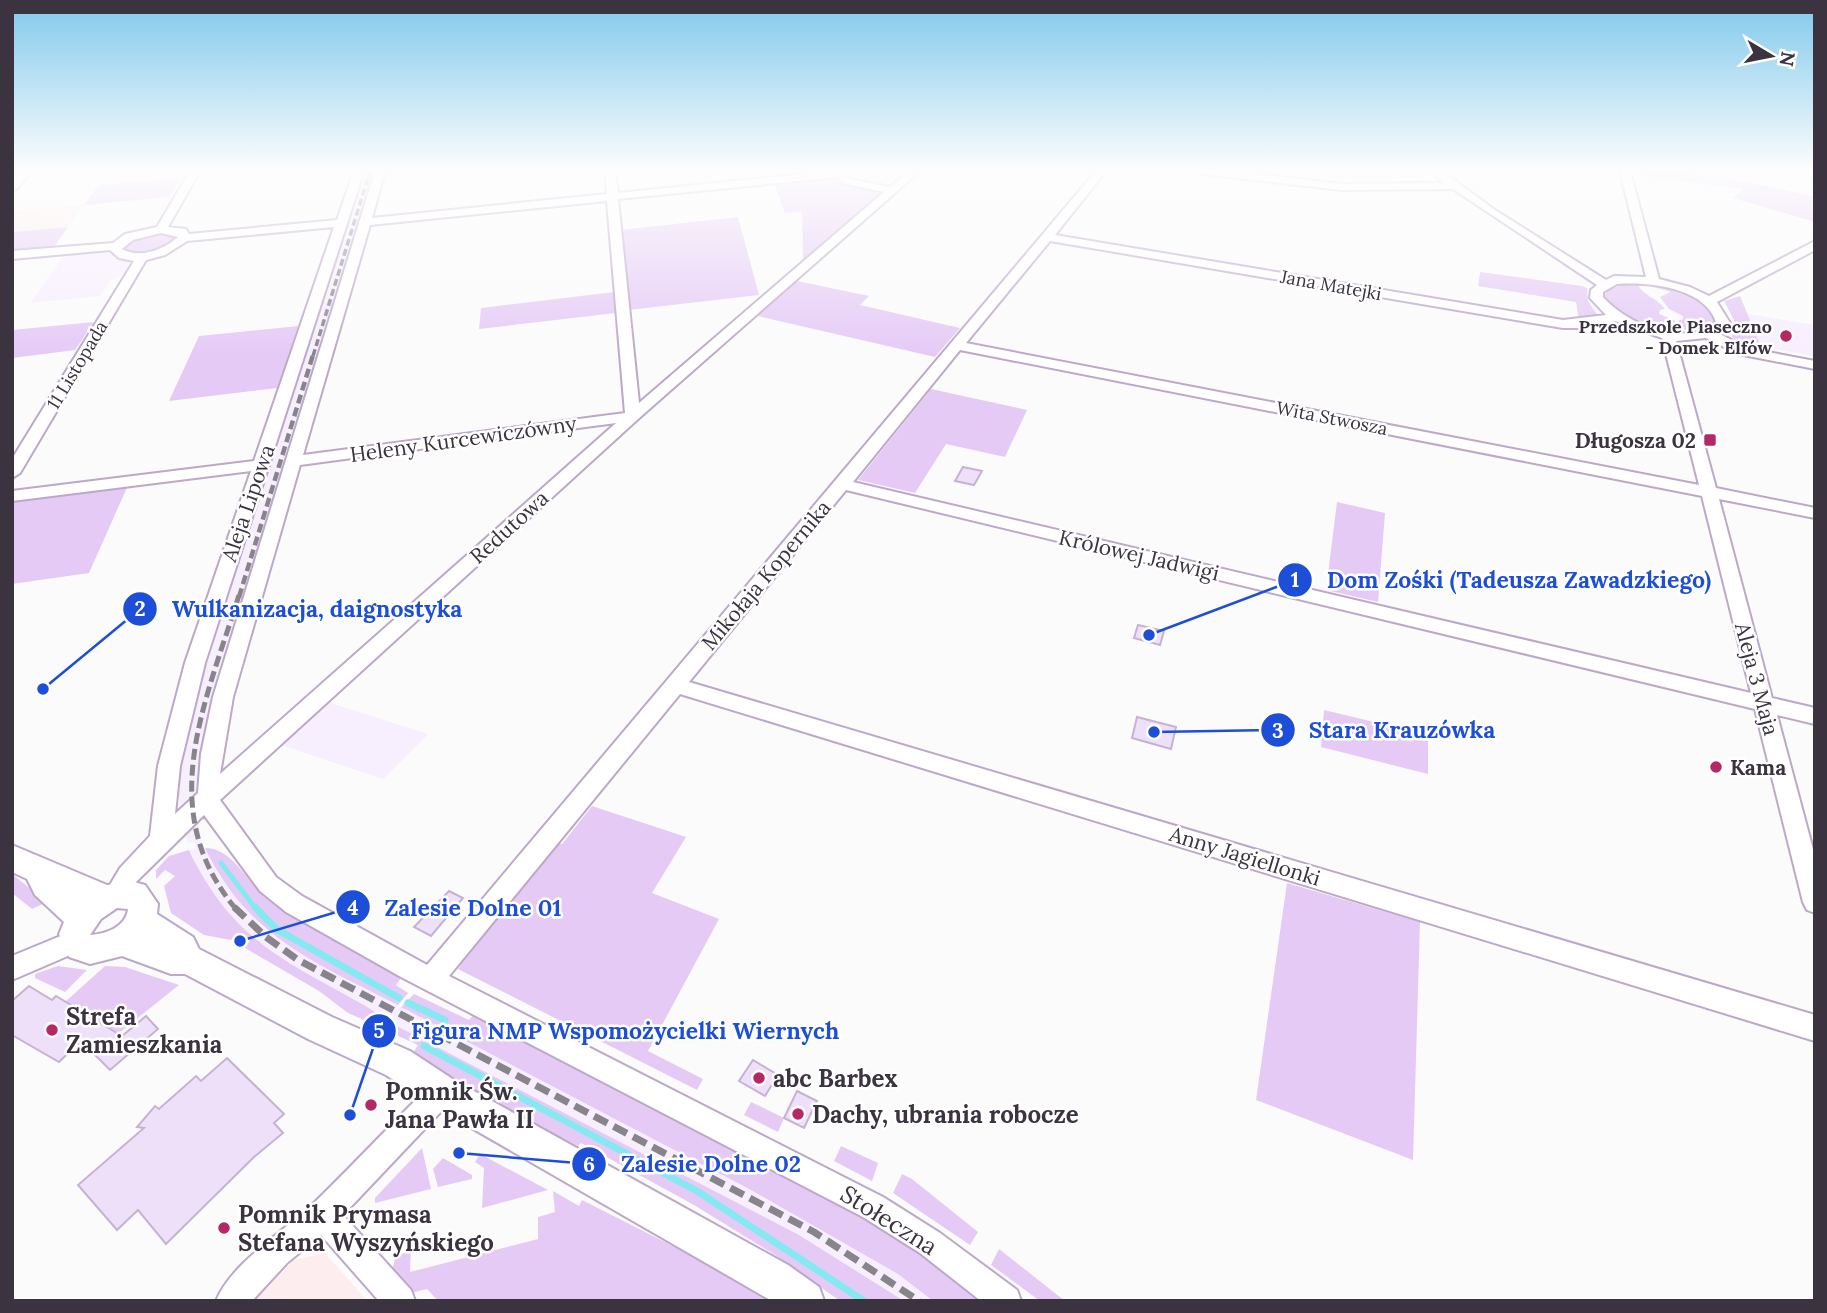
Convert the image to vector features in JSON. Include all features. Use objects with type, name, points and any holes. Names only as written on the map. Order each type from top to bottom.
[{"type":"street","points":[[12,256],[116,246],[143,232]]},
{"type":"street","points":[[182,232],[184,238]]},
{"type":"street","points":[[116,246],[116,251],[121,255],[142,257],[170,249],[184,238],[244,232]]},
{"type":"street","name":"Aleja Lipowa","points":[[161,840],[169,766],[192,674],[338,232]]},
{"type":"street","name":"Aleja Lipowa","points":[[209,796],[214,745],[223,697],[362,232]]},
{"type":"street","points":[[615,232],[633,416]]},
{"type":"street","name":"Redutowa","points":[[94,914],[161,840],[209,796],[633,416],[844,232]]},
{"type":"street","name":"Mikołaja Kopernika","points":[[431,979],[1051,232]]},
{"type":"street","points":[[1525,232],[1604,284]]},
{"type":"street","points":[[1641,232],[1653,280]]},
{"type":"street","name":"Jana Matejki","points":[[1047,237],[1563,324],[1581,324],[1615,317]]},
{"type":"street","points":[[1709,301],[1815,245]]},
{"type":"street","name":"11 Listopada","points":[[12,473],[142,257]]},
{"type":"street","points":[[1631,279],[1653,280],[1709,301],[1719,311],[1723,323],[1718,330],[1709,334],[1668,335],[1615,317],[1597,298],[1597,290],[1604,284],[1631,279]]},
{"type":"street","points":[[1709,334],[1743,351],[1815,365]]},
{"type":"street","name":"Aleja 3 Maja","points":[[1668,335],[1815,902]]},
{"type":"street","name":"Wita Stwosza","points":[[956,345],[1815,513]]},
{"type":"street","name":"Heleny Kurcewiczówny","points":[[293,461],[633,416]]},
{"type":"street","points":[[12,496],[261,465]]},
{"type":"street","name":"Królowej Jadwigi","points":[[842,484],[1815,716]]},
{"type":"street","name":"Anny Jagiellonki","points":[[675,685],[1815,1028]]},
{"type":"street","name":"Stołeczna","points":[[209,796],[212,809],[275,891],[431,979],[873,1207],[930,1243],[1006,1301]]},
{"type":"street","points":[[12,858],[40,874],[45,886],[94,914]]},
{"type":"street","points":[[14,963],[126,894],[140,899],[144,911],[130,931],[97,950],[88,950],[94,914]]},
{"type":"street","points":[[130,931],[171,959],[188,959],[320,1028],[398,1063],[442,1091],[774,1279],[805,1301]]},
{"type":"street","points":[[231,1301],[277,1253],[323,1215],[442,1091]]},
{"type":"street","points":[[323,1215],[400,1301]]},
{"type":"shaded area","points":[[12,232],[64,232],[53,248],[12,252]]},
{"type":"shaded area","points":[[165,232],[175,239],[158,250],[137,253],[124,248],[134,238]]},
{"type":"shaded area","points":[[344,232],[358,232],[197,792],[180,807],[174,768]]},
{"type":"shaded area","points":[[620,232],[742,232],[759,295],[629,310]]},
{"type":"shaded area","points":[[802,232],[836,232],[803,261]]},
{"type":"shaded area","points":[[107,249],[114,255],[132,258],[123,275],[111,280],[100,296],[30,303],[66,253]]},
{"type":"shaded area","points":[[1480,272],[1582,286],[1587,288],[1588,301],[1598,316],[1579,319],[1576,302],[1478,286]]},
{"type":"shaded area","points":[[797,281],[869,296],[860,305],[960,328],[935,357],[758,316]]},
{"type":"shaded area","points":[[1632,282],[1668,287],[1692,295],[1710,309],[1715,320],[1712,327],[1687,333],[1678,321],[1683,319],[1683,316],[1669,309],[1660,297],[1671,292],[1642,284],[1638,285],[1665,309],[1660,310],[1659,314],[1674,320],[1684,333],[1640,324],[1620,314],[1604,298],[1607,290]]},
{"type":"shaded area","points":[[614,292],[616,313],[479,329],[481,308]]},
{"type":"shaded area","points":[[1740,296],[1761,347],[1738,342],[1732,337],[1734,320],[1724,301]]},
{"type":"shaded area","name":"Przedszkole Piaseczno - Domek Elfów","points":[[1748,314],[1815,325],[1815,356],[1761,347]]},
{"type":"shaded area","points":[[94,322],[75,350],[12,358],[12,330]]},
{"type":"shaded area","points":[[298,326],[277,388],[169,401],[199,336]]},
{"type":"shaded area","points":[[931,389],[1027,410],[1005,457],[946,444],[915,493],[858,480]]},
{"type":"shaded area","points":[[129,483],[89,573],[12,584],[12,499]]},
{"type":"shaded area","points":[[1337,502],[1385,513],[1378,602],[1326,590]]},
{"type":"shaded area","points":[[324,701],[428,734],[383,779],[276,743]]},
{"type":"shaded area","points":[[1324,710],[1428,735],[1428,774],[1321,747]]},
{"type":"shaded area","points":[[592,806],[686,837],[652,893],[719,919],[648,1051],[703,1079],[697,1090],[458,969],[469,953],[463,950],[551,840],[562,844]]},
{"type":"shaded area","points":[[199,821],[201,848],[205,848],[218,874],[262,927],[296,950],[398,1005],[396,1009],[401,1007],[471,1042],[751,1190],[898,1274],[933,1301],[904,1301],[799,1235],[389,1022],[393,1017],[390,1015],[387,1019],[272,953],[241,929],[207,886],[190,850],[196,849],[194,842],[188,843],[184,829]]},
{"type":"shaded area","points":[[205,848],[214,849],[230,858],[262,894],[291,916],[397,974],[401,978],[396,985],[408,993],[398,1005],[338,975],[286,944],[241,904],[222,879]]},
{"type":"shaded area","points":[[189,850],[228,912],[250,934],[298,968],[387,1019],[380,1027],[348,1013],[319,991],[245,948],[250,940],[236,935],[231,940],[204,935],[171,913],[164,886],[175,876],[165,870],[156,879],[156,870],[169,856]]},
{"type":"shaded area","points":[[12,874],[47,902],[32,909],[12,893]]},
{"type":"shaded area","points":[[1287,883],[1420,922],[1413,1160],[1256,1100]]},
{"type":"shaded area","points":[[58,966],[87,970],[65,992],[35,978],[35,974]]},
{"type":"shaded area","points":[[105,966],[125,967],[179,985],[119,1033],[65,1002]]},
{"type":"shaded area","points":[[414,994],[469,1020],[475,1013],[852,1210],[922,1254],[983,1301],[933,1301],[898,1274],[751,1190],[401,1007]]},
{"type":"shaded area","points":[[389,1022],[799,1235],[904,1301],[840,1301],[775,1255],[694,1205],[581,1143],[578,1146],[508,1111],[413,1053],[418,1045],[383,1029]]},
{"type":"shaded area","points":[[751,1102],[784,1118],[778,1132],[744,1115]]},
{"type":"shaded area","points":[[841,1146],[878,1163],[872,1181],[834,1161]]},
{"type":"shaded area","points":[[422,1148],[431,1189],[375,1203],[375,1198]]},
{"type":"shaded area","points":[[480,1154],[548,1190],[482,1208],[484,1168],[475,1162]]},
{"type":"shaded area","points":[[443,1158],[472,1175],[472,1179],[438,1187],[433,1169]]},
{"type":"shaded area","points":[[902,1174],[978,1232],[970,1245],[893,1193]]},
{"type":"shaded area","points":[[553,1191],[579,1206],[582,1200],[728,1274],[773,1301],[438,1301],[427,1289],[411,1293],[392,1273],[395,1258],[411,1249],[410,1272],[538,1239],[538,1217],[555,1212]]},
{"type":"shaded area","points":[[999,1249],[1065,1301],[1040,1301],[991,1265]]},
{"type":"shaded area","points":[[325,1253],[367,1301],[254,1301],[294,1260]]},
{"type":"building","points":[[963,467],[982,471],[974,485],[955,481]]},
{"type":"building","points":[[1138,625],[1164,631],[1160,645],[1134,638]]},
{"type":"building","points":[[1137,717],[1176,727],[1171,749],[1132,738]]},
{"type":"building","points":[[449,891],[463,898],[431,936],[414,927]]},
{"type":"building","points":[[29,986],[52,1000],[56,996],[122,1036],[146,1016],[158,1029],[110,1070],[81,1041],[59,1062],[12,1035],[12,1001]]},
{"type":"building","points":[[227,1058],[284,1114],[274,1123],[283,1133],[254,1157],[166,1244],[138,1210],[117,1230],[78,1185],[144,1128],[137,1127],[155,1106],[159,1109],[196,1076],[201,1081]]},
{"type":"building","name":"abc Barbex","points":[[753,1060],[778,1075],[765,1096],[739,1081]]},
{"type":"building","name":"Dachy, ubrania robocze","points":[[797,1091],[817,1101],[804,1128],[784,1118]]},
{"type":"waterway","points":[[221,863],[256,909]]},
{"type":"waterway","points":[[255,907],[276,929],[399,998]]},
{"type":"waterway","points":[[408,1003],[445,1020]]},
{"type":"waterway","points":[[424,1046],[697,1191],[864,1301]]},
{"type":"railway","points":[[313,356],[351,232]]},
{"type":"railway","points":[[239,597],[313,355]]},
{"type":"railway","points":[[236,909],[211,871],[197,833],[192,794],[194,755],[202,715],[239,595]]},
{"type":"railway","points":[[236,909],[266,937],[298,960],[814,1232],[919,1301]]},
{"type":"place","name":"Przedszkole Piaseczno - Domek Elfów","points":[[1786,336]]},
{"type":"place","name":"Długosza 02","points":[[1710,440]]},
{"type":"place","name":"Dom Zośki (Tadeusza Zawadzkiego)","points":[[1149,635]]},
{"type":"place","name":"Wulkanizacja, daignostyka","points":[[43,689]]},
{"type":"place","name":"Stara Krauzówka","points":[[1154,732]]},
{"type":"place","name":"Kama","points":[[1716,767]]},
{"type":"place","name":"Zalesie Dolne 01","points":[[240,941]]},
{"type":"place","name":"Strefa Zamieszkania","points":[[52,1030]]},
{"type":"place","name":"abc Barbex","points":[[759,1078]]},
{"type":"place","name":"Pomnik Św. Jana Pawła II","points":[[371,1105]]},
{"type":"place","name":"Dachy, ubrania robocze","points":[[798,1114]]},
{"type":"place","name":"Figura NMP Wspomożycielki Wiernych","points":[[350,1115]]},
{"type":"place","name":"Zalesie Dolne 02","points":[[459,1153]]},
{"type":"place","name":"Pomnik Prymasa Stefana Wyszyńskiego","points":[[224,1228]]}]
